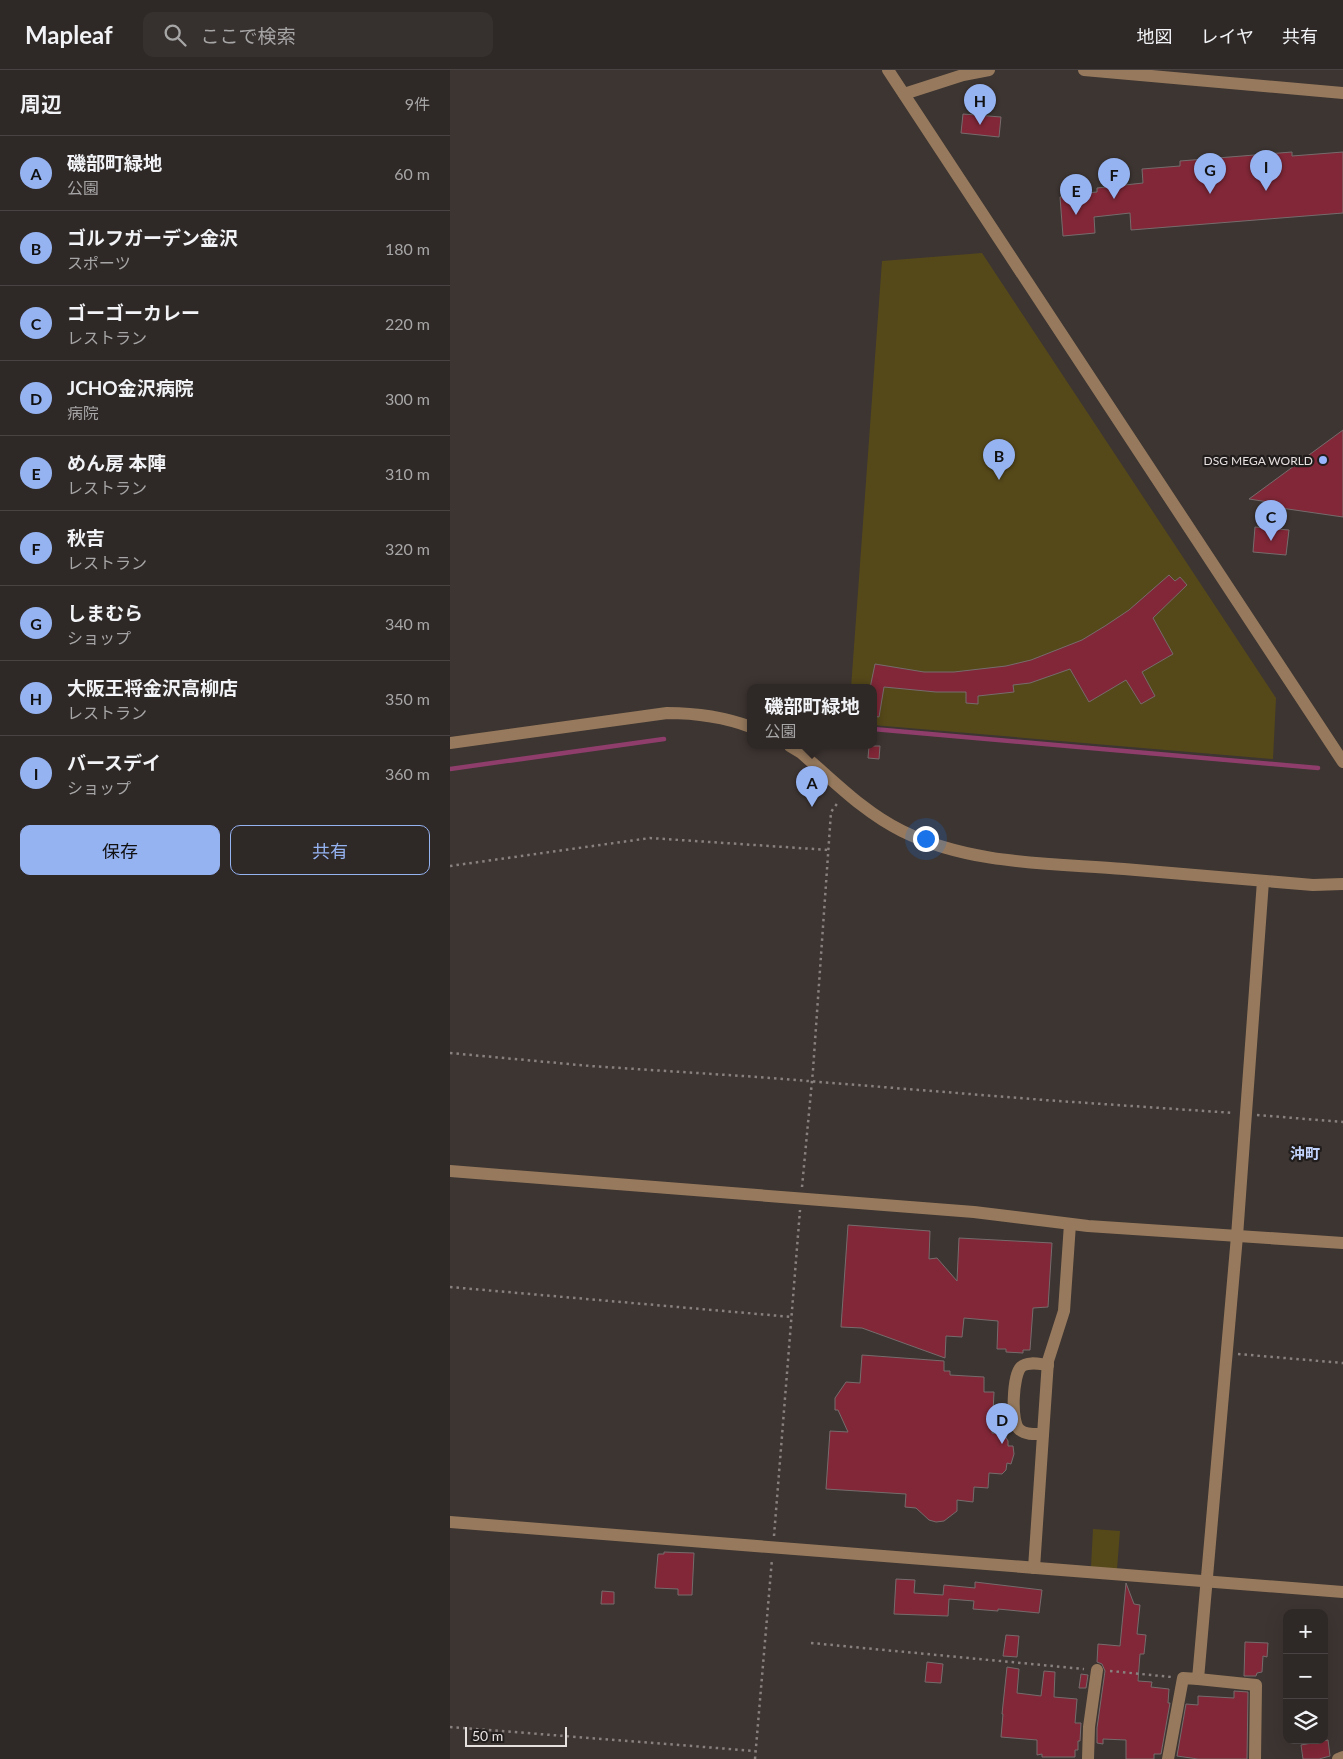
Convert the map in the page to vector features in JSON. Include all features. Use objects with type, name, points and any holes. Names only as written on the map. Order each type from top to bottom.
[{"type":"street","points":[[888,70],[1343,762]]},
{"type":"street","points":[[904,94],[964,75],[989,70]]},
{"type":"street","points":[[1084,70],[1228,76],[1343,92]]},
{"type":"street","points":[[450,743],[666,713],[684,713],[719,718],[747,726]]},
{"type":"street","points":[[795,749],[869,810],[900,830],[928,842],[981,857],[1313,886],[1343,884]]},
{"type":"street","points":[[1198,1679],[1200,1635],[1207,1583],[1247,1114],[1263,881]]},
{"type":"street","points":[[450,1171],[974,1212],[1070,1224],[1343,1243]]},
{"type":"street","points":[[1034,1568],[1048,1365],[1064,1311],[1070,1224]]},
{"type":"street","points":[[1043,1434],[1020,1431],[1014,1422],[1016,1378],[1020,1368],[1024,1365],[1048,1365]]},
{"type":"street","points":[[450,1522],[1207,1583],[1343,1592]]},
{"type":"street","points":[[1088,1759],[1089,1727],[1097,1670]]},
{"type":"street","points":[[1168,1759],[1183,1678],[1256,1685],[1255,1759]]},
{"type":"street","points":[[1338,1759],[1343,1757]]},
{"type":"path","points":[[754,1759],[792,1317],[831,812],[845,791]]},
{"type":"path","points":[[450,866],[650,838],[829,850]]},
{"type":"path","points":[[450,1053],[590,1066],[1343,1122]]},
{"type":"path","points":[[450,1287],[792,1317]]},
{"type":"path","points":[[1226,1353],[1343,1363]]},
{"type":"path","points":[[811,1643],[1183,1678]]},
{"type":"path","points":[[450,1727],[755,1751]]},
{"type":"shaded area","points":[[982,253],[1276,698],[1273,759],[877,725],[877,684],[851,684],[882,261]]},
{"type":"shaded area","points":[[1093,1529],[1120,1531],[1117,1569],[1091,1567]]},
{"type":"building","points":[[963,114],[1001,117],[999,137],[961,133]]},
{"type":"building","points":[[1292,152],[1292,156],[1343,152],[1343,213],[1131,230],[1130,213],[1094,217],[1095,233],[1063,236],[1060,197],[1097,192],[1097,188],[1143,183],[1142,169],[1180,166],[1180,161]]},
{"type":"building","name":"DSG MEGA WORLD","points":[[1343,430],[1343,517],[1274,507],[1275,503],[1249,499]]},
{"type":"building","points":[[1255,527],[1289,530],[1286,555],[1253,552]]},
{"type":"building","points":[[1169,575],[1175,581],[1180,577],[1187,585],[1153,618],[1173,654],[1142,672],[1155,696],[1141,704],[1126,680],[1089,702],[1070,669],[1030,683],[1013,685],[1014,692],[978,696],[978,704],[966,703],[966,692],[936,692],[884,687],[879,717],[877,717],[877,684],[871,684],[875,664],[924,672],[954,672],[1006,666],[1031,660],[1082,640],[1129,610]]},
{"type":"building","points":[[877,746],[880,746],[879,759],[868,758],[869,749],[877,749]]},
{"type":"building","points":[[848,1225],[930,1231],[929,1259],[937,1258],[957,1281],[959,1238],[1052,1243],[1048,1307],[1033,1308],[1030,1350],[1023,1350],[1023,1353],[1006,1352],[1006,1349],[997,1349],[998,1321],[964,1318],[962,1337],[946,1336],[945,1358],[862,1328],[841,1327]]},
{"type":"building","points":[[862,1355],[944,1361],[944,1371],[950,1371],[950,1375],[984,1377],[984,1392],[994,1392],[992,1433],[1004,1434],[1008,1441],[1008,1446],[1013,1446],[1014,1454],[1011,1464],[1007,1463],[1006,1470],[1002,1474],[989,1473],[988,1488],[974,1487],[973,1502],[957,1500],[957,1511],[944,1521],[936,1522],[929,1520],[916,1508],[905,1507],[906,1494],[826,1489],[830,1431],[848,1432],[838,1410],[835,1410],[835,1398],[846,1382],[860,1383]]},
{"type":"building","points":[[664,1552],[694,1553],[692,1595],[678,1595],[678,1589],[655,1588],[658,1554],[664,1554]]},
{"type":"building","points":[[896,1579],[915,1580],[914,1593],[943,1595],[944,1585],[975,1588],[975,1582],[1042,1590],[1039,1613],[998,1609],[998,1611],[973,1609],[974,1601],[949,1599],[948,1616],[894,1614]]},
{"type":"building","points":[[1126,1583],[1134,1604],[1140,1605],[1137,1634],[1146,1635],[1144,1654],[1140,1654],[1138,1681],[1152,1682],[1151,1687],[1169,1689],[1168,1703],[1170,1703],[1161,1754],[1154,1754],[1154,1759],[1126,1759],[1126,1740],[1103,1739],[1103,1744],[1097,1743],[1097,1728],[1105,1671],[1102,1664],[1097,1662],[1098,1644],[1120,1646]]},
{"type":"building","points":[[602,1591],[614,1592],[614,1604],[601,1604]]},
{"type":"building","points":[[1006,1635],[1019,1636],[1017,1657],[1003,1656]]},
{"type":"building","points":[[1245,1642],[1268,1643],[1267,1657],[1263,1656],[1262,1672],[1257,1673],[1256,1676],[1244,1676]]},
{"type":"building","points":[[927,1662],[943,1664],[941,1683],[925,1682]]},
{"type":"building","points":[[1007,1667],[1019,1669],[1017,1693],[1041,1696],[1044,1671],[1055,1672],[1054,1697],[1077,1699],[1075,1723],[1081,1723],[1080,1741],[1078,1741],[1078,1750],[1075,1750],[1075,1757],[1042,1757],[1042,1754],[1037,1755],[1037,1740],[1001,1737]]},
{"type":"building","points":[[1081,1674],[1088,1675],[1086,1688],[1079,1688]]},
{"type":"building","points":[[1234,1691],[1248,1692],[1247,1759],[1198,1759],[1177,1756],[1186,1704],[1198,1705],[1198,1696],[1234,1698]]},
{"type":"building","points":[[1328,1740],[1330,1756],[1319,1759],[1303,1759],[1301,1745],[1328,1744]]},
{"type":"waterway","points":[[877,729],[1318,768]]},
{"type":"waterway","points":[[450,769],[664,739]]},
{"type":"place","name":"大阪王将金沢高柳店","points":[[980,125]]},
{"type":"place","name":"バースデイ","points":[[1266,191]]},
{"type":"place","name":"しまむら","points":[[1210,194]]},
{"type":"place","name":"秋吉","points":[[1114,199]]},
{"type":"place","name":"めん房 本陣","points":[[1076,215]]},
{"type":"place","name":"DSG MEGA WORLD","points":[[1323,460]]},
{"type":"place","name":"ゴルフガーデン金沢","points":[[999,480]]},
{"type":"place","name":"ゴーゴーカレー","points":[[1271,541]]},
{"type":"place","name":"磯部町緑地","points":[[812,807]]},
{"type":"place","name":"JCHO金沢病院","points":[[1002,1444]]},
{"type":"district","name":"沖町","points":[[1305,1153]]}]
